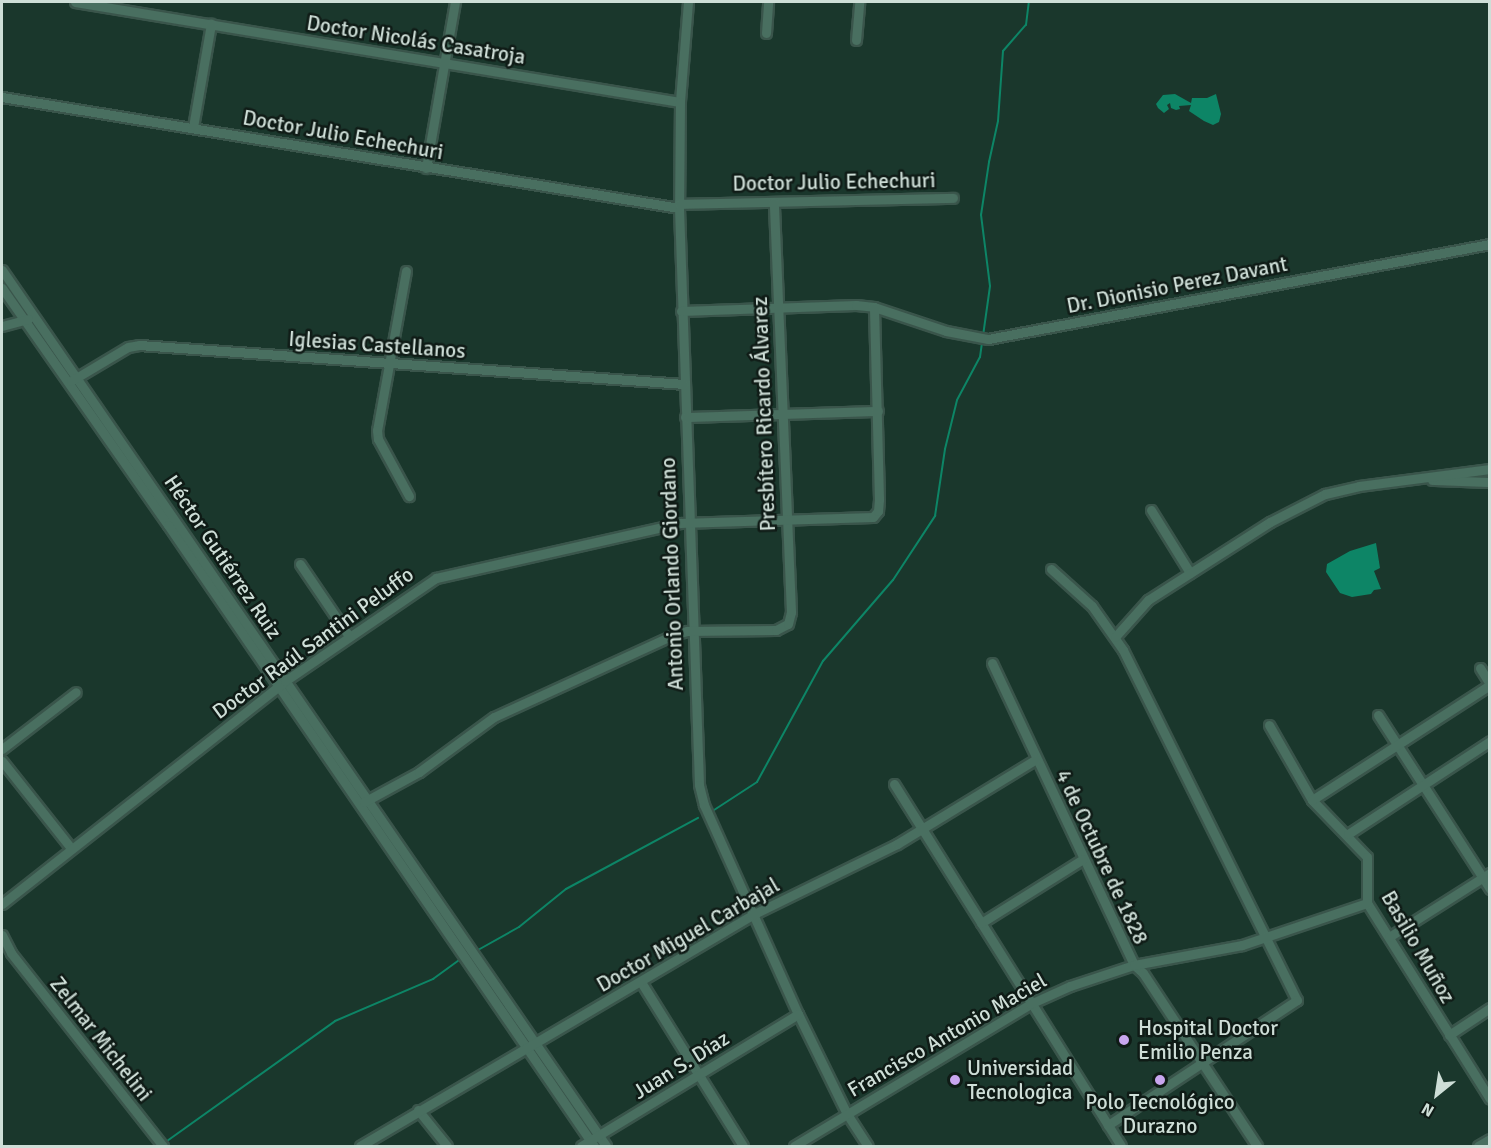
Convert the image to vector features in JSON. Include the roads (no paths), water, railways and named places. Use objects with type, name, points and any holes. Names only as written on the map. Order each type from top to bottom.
[{"type":"street","name":"Doctor Nicolás Casatroja","points":[[75,2],[680,102]]},
{"type":"street","points":[[426,168],[455,2]]},
{"type":"street","name":"Antonio Orlando Giordano","points":[[688,2],[680,102],[679,206],[688,522],[700,795],[798,1014],[848,1114],[868,1146]]},
{"type":"street","points":[[766,33],[768,2]]},
{"type":"street","points":[[856,40],[859,2]]},
{"type":"street","points":[[193,127],[211,24]]},
{"type":"street","name":"Doctor Julio Echechuri","points":[[2,97],[193,127],[426,168],[679,206],[953,198]]},
{"type":"street","name":"Presbítero Ricardo Álvarez","points":[[692,631],[776,630],[788,624],[791,612],[785,520],[774,202]]},
{"type":"street","name":"Dr. Dionisio Perez Davant","points":[[681,310],[779,309],[856,304],[874,307],[946,331],[988,339],[1490,244]]},
{"type":"street","name":"Héctor Gutiérrez Ruiz","points":[[2,270],[29,319]]},
{"type":"street","points":[[406,271],[388,364],[378,439],[409,496]]},
{"type":"street","name":"Héctor Gutiérrez Ruiz","points":[[2,288],[29,319],[285,681],[363,803]]},
{"type":"street","points":[[685,417],[878,411],[874,307]]},
{"type":"street","points":[[2,326],[29,319]]},
{"type":"street","name":"Iglesias Castellanos","points":[[72,380],[128,347],[139,345],[684,384]]},
{"type":"street","name":"Héctor Gutiérrez Ruiz","points":[[72,380],[168,525],[530,1046]]},
{"type":"street","name":"Doctor Raúl Santini Peluffo","points":[[2,904],[70,848],[285,681],[422,585],[444,574],[688,522],[862,519],[876,514],[879,499],[878,411]]},
{"type":"street","points":[[1115,637],[1148,600],[1270,522],[1325,494],[1359,486],[1490,469]]},
{"type":"street","points":[[1419,478],[1450,483],[1490,482]]},
{"type":"street","points":[[1151,510],[1190,573]]},
{"type":"street","points":[[300,564],[349,636]]},
{"type":"street","points":[[1051,569],[1092,606],[1115,637],[1297,1000],[1108,1125]]},
{"type":"street","points":[[363,803],[419,772],[494,717],[673,635],[692,631]]},
{"type":"street","name":"4 de Octubre de 1828","points":[[992,663],[1035,759],[1134,965],[1143,973],[1257,1146]]},
{"type":"street","points":[[1312,800],[1490,684],[1480,668]]},
{"type":"street","points":[[2,750],[76,692]]},
{"type":"street","points":[[1378,716],[1422,786],[1486,875],[1490,889]]},
{"type":"street","name":"Basilio Muñoz","points":[[1269,725],[1312,800],[1348,834],[1366,857],[1366,903],[1490,1099]]},
{"type":"street","points":[[1348,834],[1490,741]]},
{"type":"street","name":"Doctor Miguel Carbajal","points":[[360,1146],[753,915],[897,843],[1035,759]]},
{"type":"street","points":[[2,761],[70,848]]},
{"type":"street","points":[[894,784],[1121,1146]]},
{"type":"street","points":[[981,923],[1083,859]]},
{"type":"street","points":[[1389,937],[1486,875]]},
{"type":"street","name":"Francisco Antonio Maciel","points":[[794,1146],[1030,1004],[1092,978],[1134,965],[1242,945],[1366,903]]},
{"type":"street","name":"Zelmar Michelini","points":[[2,935],[11,953],[163,1146]]},
{"type":"street","name":"Zelmar Michelini","points":[[2,946],[11,953]]},
{"type":"street","points":[[641,982],[743,1146]]},
{"type":"street","points":[[1449,1035],[1490,1008]]},
{"type":"street","name":"Juan S. Díaz","points":[[581,1146],[798,1014]]},
{"type":"street","points":[[530,1046],[606,1146]]},
{"type":"street","points":[[530,1046],[594,1146]]},
{"type":"street","points":[[418,1110],[447,1146]]},
{"type":"street","points":[[1478,1146],[1490,1139]]},
{"type":"waterway","points":[[983,336],[990,286],[981,215],[998,121],[1003,51],[1026,25],[1029,2]]},
{"type":"waterway","points":[[711,812],[757,782],[823,661],[893,580],[935,516],[945,449],[957,400],[980,357],[982,342]]},
{"type":"waterway","points":[[478,950],[519,927],[566,889],[698,818]]},
{"type":"waterway","points":[[167,1141],[335,1021],[433,979],[463,957]]},
{"type":"place","name":"Hospital Doctor Emilio Penza","points":[[1124,1040]]},
{"type":"place","name":"Universidad Tecnologica","points":[[955,1080]]},
{"type":"place","name":"Polo Tecnológico Durazno","points":[[1160,1080]]}]
